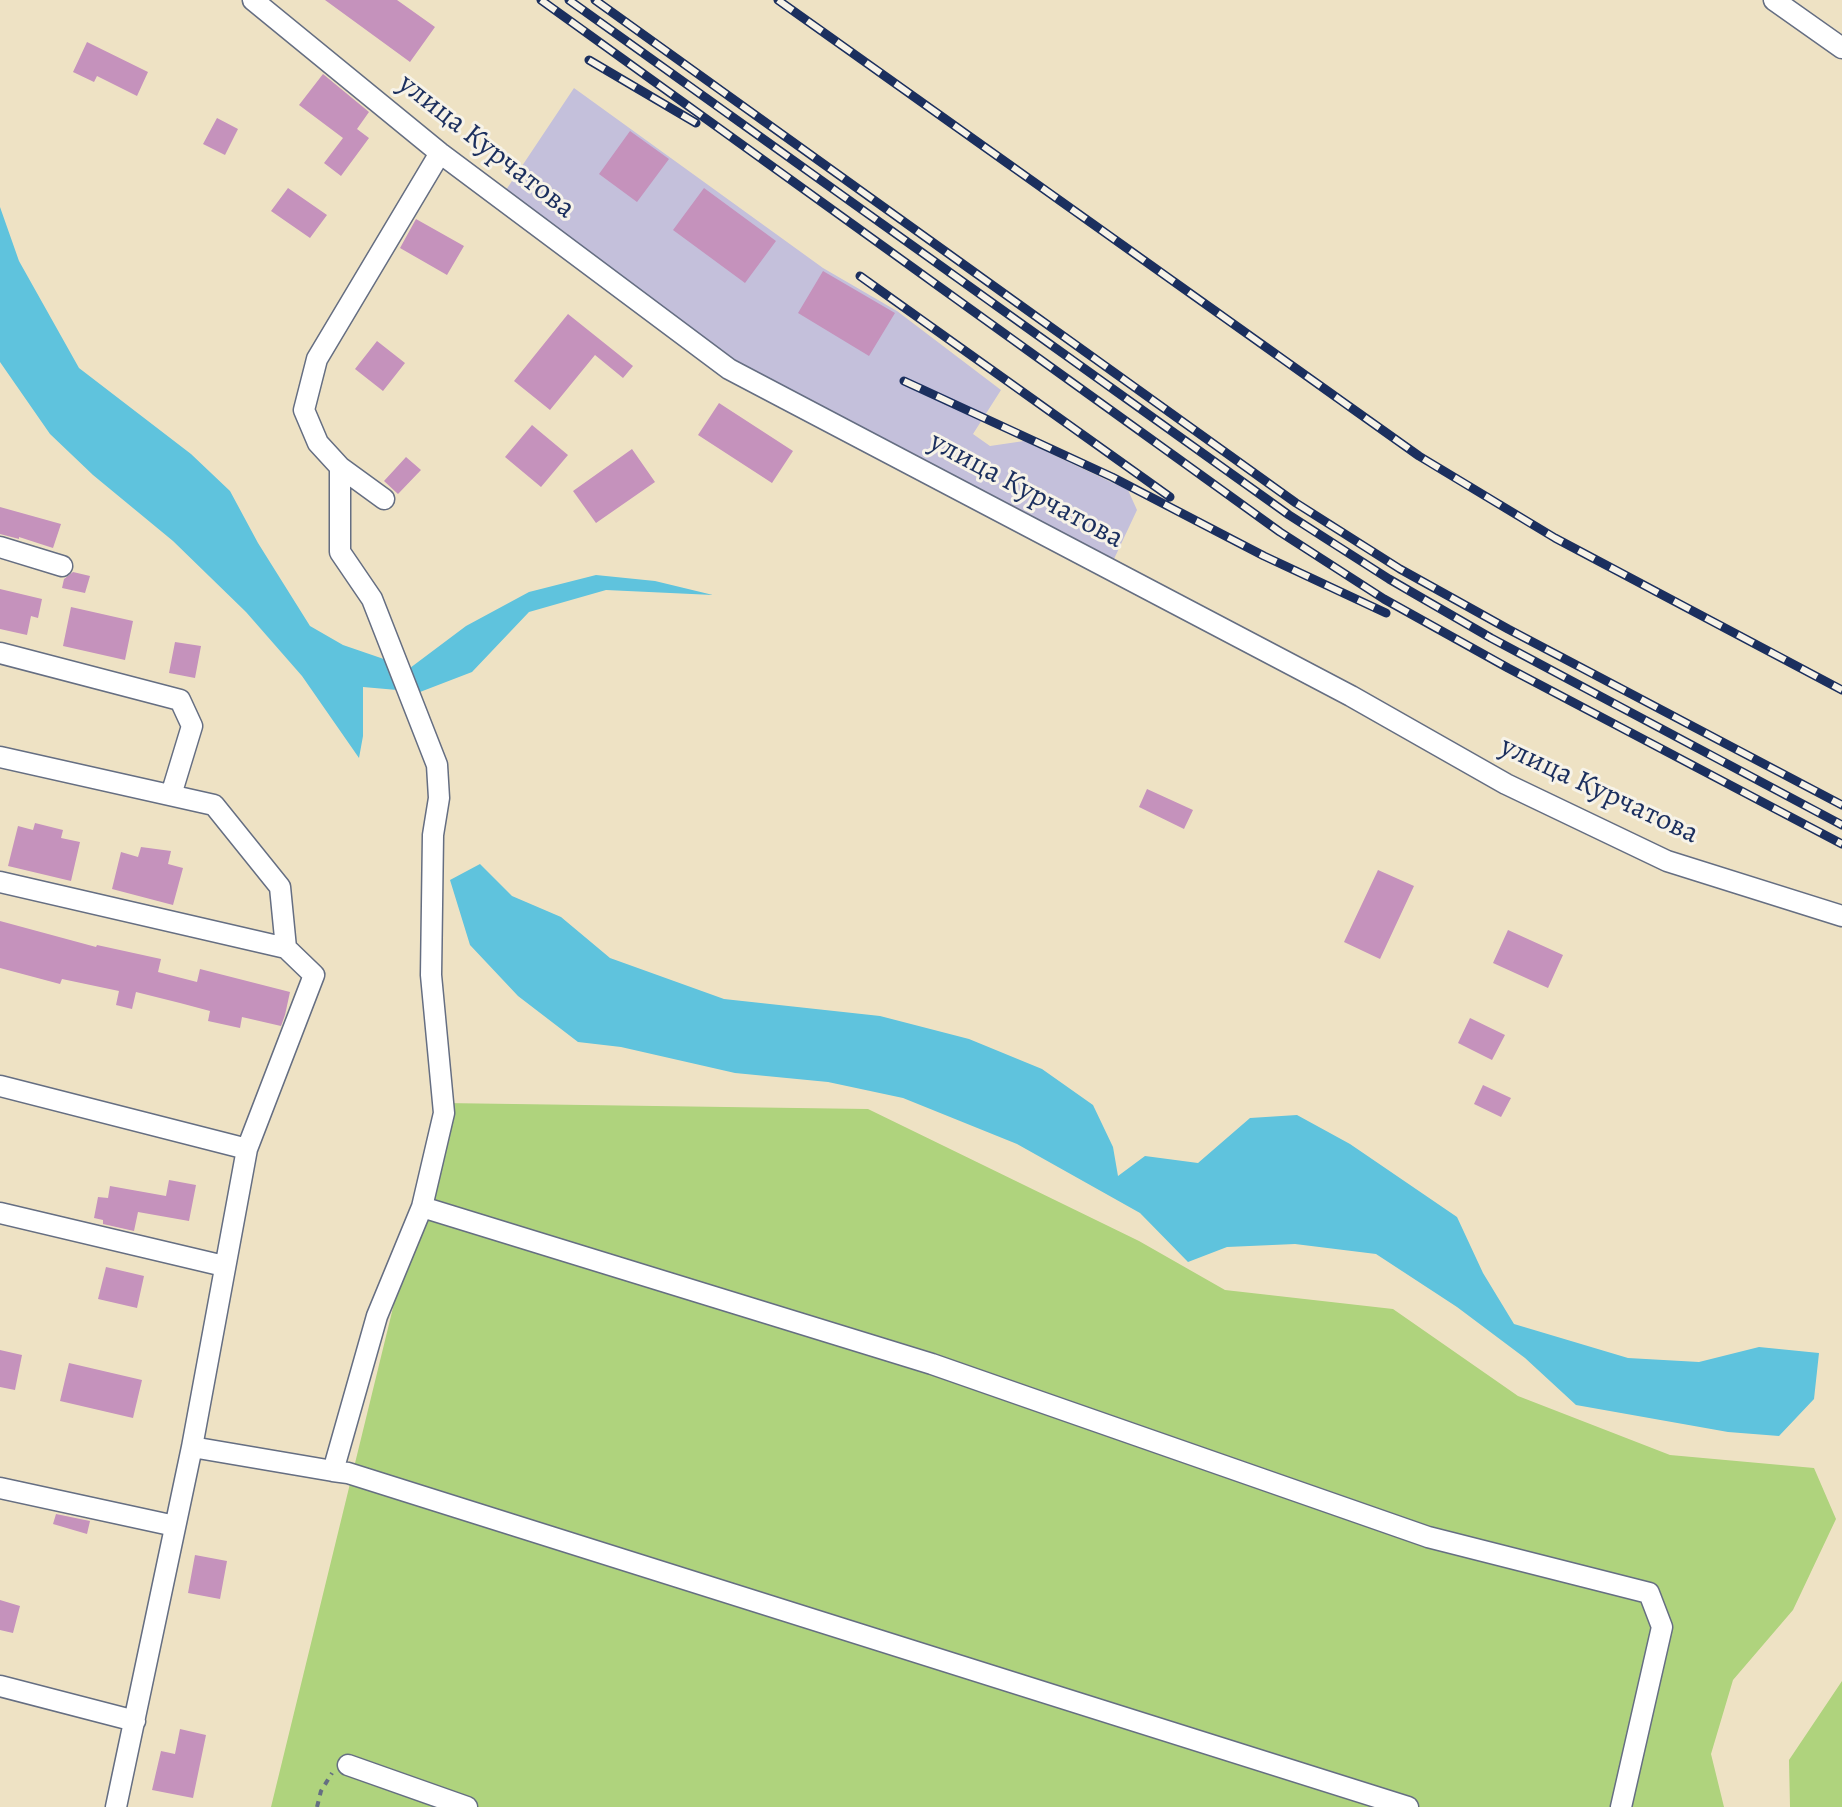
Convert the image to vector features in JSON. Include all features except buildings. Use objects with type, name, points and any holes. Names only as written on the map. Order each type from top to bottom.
[{"type":"street","name":"улица Курчатова","points":[[253,0],[440,153],[729,369],[1351,696],[1506,784],[1667,861],[1842,916]]},
{"type":"street","points":[[1774,0],[1842,48]]},
{"type":"street","points":[[384,499],[340,467],[318,443],[304,410],[317,359],[440,153]]},
{"type":"street","points":[[333,1471],[377,1316],[422,1207],[444,1113],[431,975],[433,835],[439,798],[437,765],[372,599],[340,552],[340,467]]},
{"type":"street","points":[[0,547],[62,566]]},
{"type":"street","points":[[0,653],[180,700],[192,726],[171,795]]},
{"type":"street","points":[[0,757],[214,805],[280,887],[286,948]]},
{"type":"street","points":[[0,882],[286,948],[314,975],[247,1149],[192,1447],[116,1807]]},
{"type":"street","points":[[0,1086],[247,1149]]},
{"type":"street","points":[[422,1207],[932,1364],[1428,1537],[1649,1593],[1662,1627],[1621,1807]]},
{"type":"street","points":[[0,1213],[224,1266]]},
{"type":"street","points":[[192,1447],[363,1478],[1408,1807]]},
{"type":"street","points":[[0,1488],[175,1526]]},
{"type":"street","points":[[0,1686],[135,1721]]},
{"type":"street","points":[[348,1765],[467,1807]]},
{"type":"path","points":[[317,1807],[321,1791],[334,1770],[348,1765]]},
{"type":"shaded area","points":[[574,88],[823,268],[897,311],[1001,390],[973,434],[990,446],[1024,441],[1128,490],[1137,510],[1114,559],[735,360],[506,190]]},
{"type":"green space","points":[[443,1103],[868,1109],[1139,1241],[1225,1290],[1393,1309],[1518,1396],[1670,1455],[1814,1468],[1836,1519],[1793,1610],[1733,1680],[1711,1754],[1724,1807],[271,1807]]},
{"type":"green space","points":[[1842,1681],[1842,1807],[1790,1807],[1789,1760]]},
{"type":"water","points":[[0,207],[19,261],[79,368],[191,454],[230,491],[258,543],[310,626],[343,645],[410,668],[466,626],[529,592],[596,575],[655,581],[713,595],[606,590],[529,612],[472,672],[420,692],[363,687],[363,736],[359,758],[302,676],[246,612],[173,541],[93,475],[50,434],[0,362]]},
{"type":"water","points":[[480,864],[512,896],[561,917],[610,958],[724,999],[880,1016],[969,1039],[1042,1069],[1093,1105],[1113,1147],[1118,1176],[1145,1156],[1198,1163],[1250,1118],[1297,1115],[1350,1144],[1457,1217],[1483,1273],[1514,1324],[1628,1358],[1699,1362],[1759,1347],[1819,1353],[1814,1399],[1779,1436],[1728,1432],[1576,1405],[1525,1358],[1457,1307],[1376,1254],[1295,1244],[1227,1247],[1188,1262],[1140,1213],[1017,1144],[903,1098],[828,1082],[735,1073],[621,1047],[578,1042],[518,996],[470,945],[450,880]]},
{"type":"railway","points":[[541,0],[1280,532],[1384,599],[1508,668],[1842,844]]},
{"type":"railway","points":[[569,0],[1289,515],[1389,579],[1491,638],[1842,825]]},
{"type":"railway","points":[[595,0],[1296,503],[1400,569],[1508,629],[1842,805]]},
{"type":"railway","points":[[778,0],[1419,456],[1555,538],[1842,690]]},
{"type":"railway","points":[[589,60],[696,123]]},
{"type":"railway","points":[[860,276],[1170,497]]},
{"type":"railway","points":[[904,381],[1112,477],[1264,556],[1386,613]]}]
